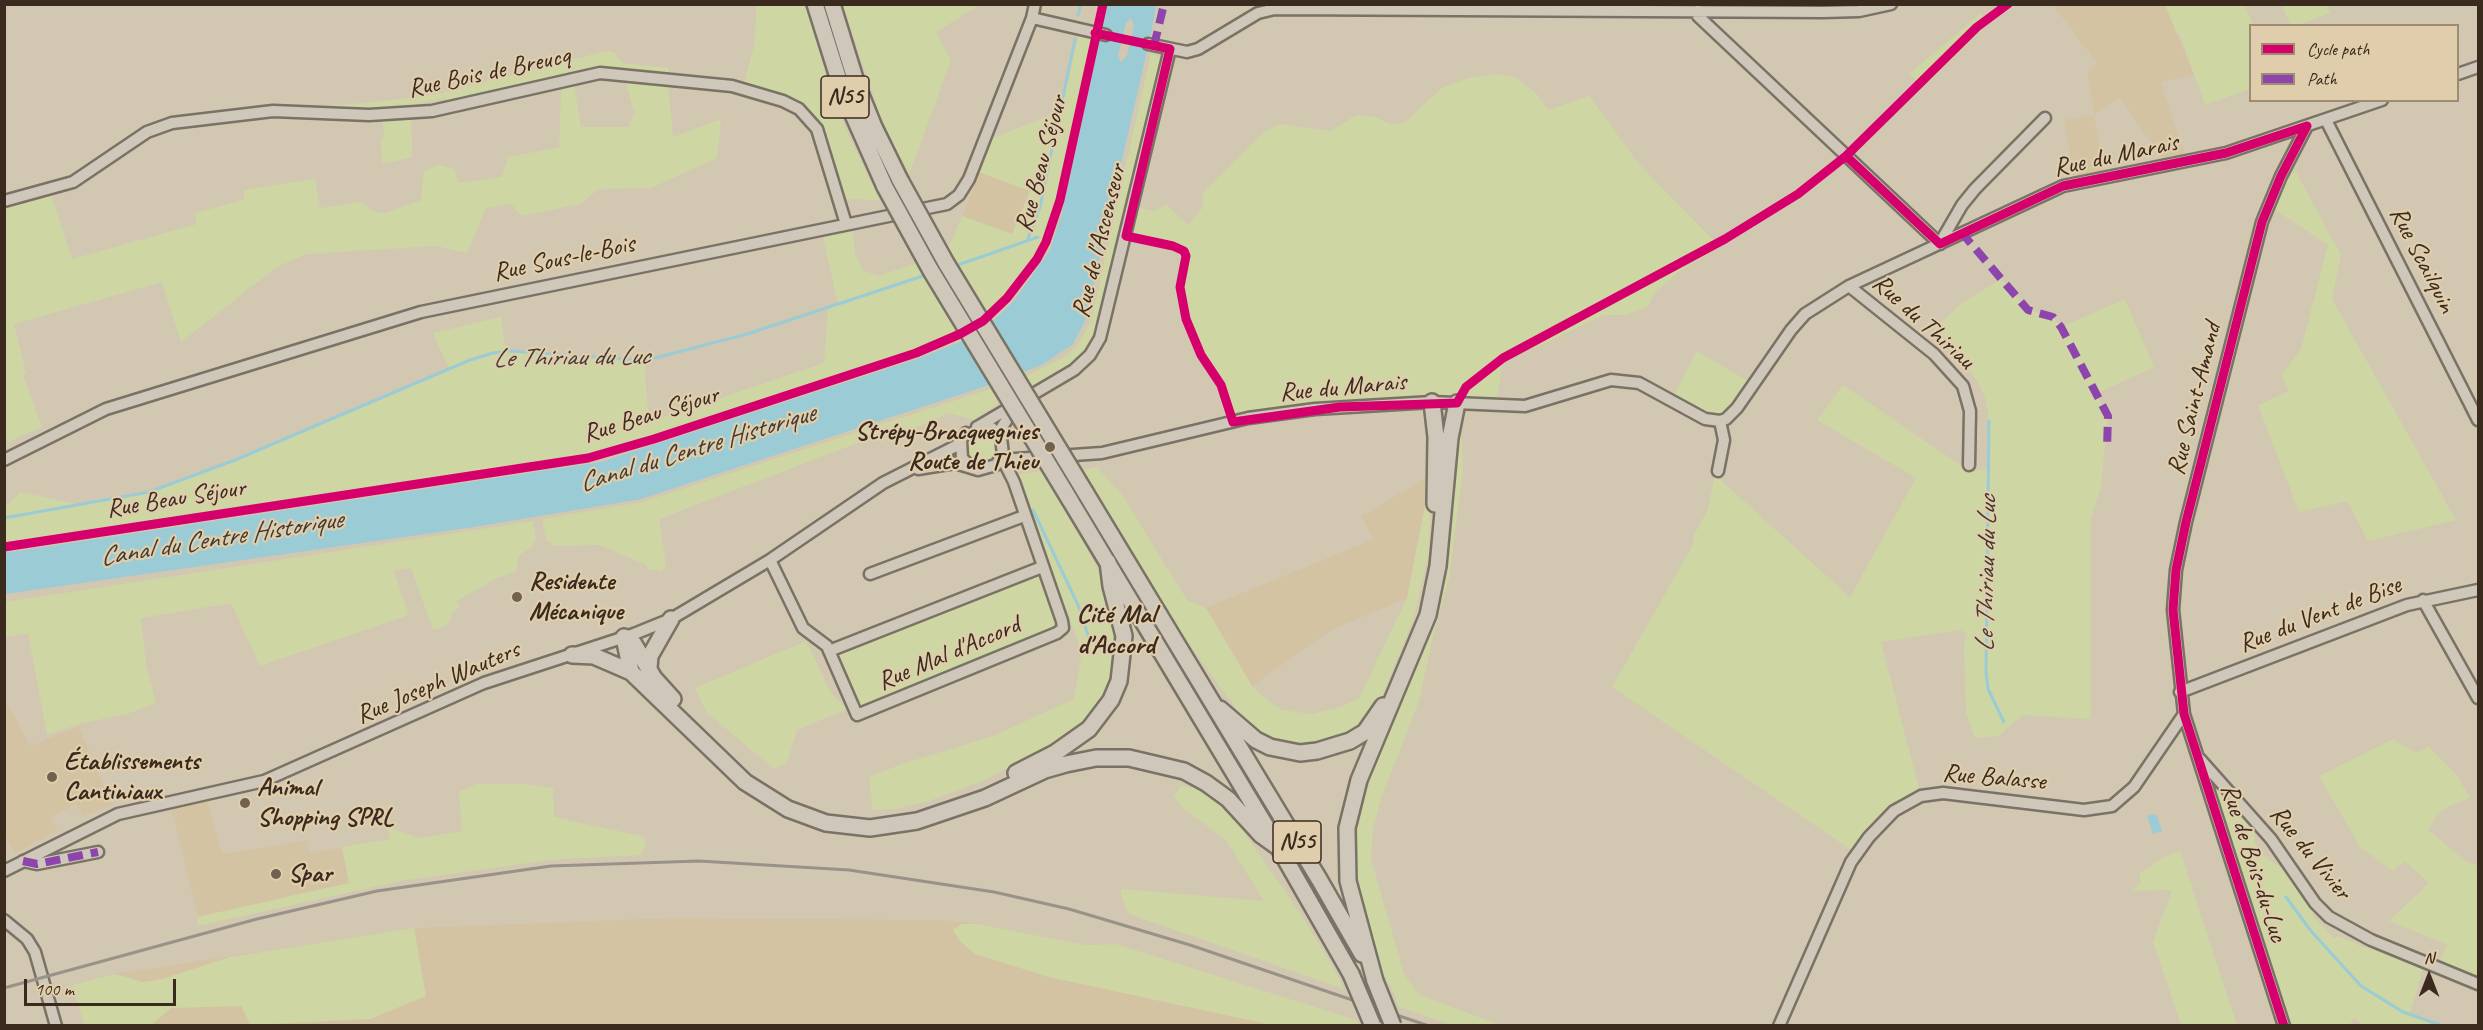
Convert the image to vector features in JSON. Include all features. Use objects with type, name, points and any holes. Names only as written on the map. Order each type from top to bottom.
[{"type":"highway","name":"N55","points":[[815,4],[842,90],[885,187],[930,269],[1279,848],[1351,974],[1373,1026]]},
{"type":"highway","name":"N55","points":[[832,4],[857,85],[874,128],[900,180],[946,263],[1351,932],[1375,981],[1393,1026]]},
{"type":"highway","points":[[1215,706],[1256,740],[1270,747],[1300,753],[1334,748],[1350,741],[1365,732],[1379,714],[1420,612],[1430,564],[1436,437],[1432,402]]},
{"type":"highway","points":[[1375,981],[1348,881],[1347,828],[1359,780],[1428,615],[1438,566],[1450,438],[1457,403]]},
{"type":"highway","points":[[624,637],[634,644],[661,687],[731,758],[772,789],[797,803],[832,815],[850,818],[893,818],[915,813],[981,789],[1055,753],[1072,743],[1100,717],[1119,681],[1124,657],[1124,636],[1111,586],[1108,562]]},
{"type":"highway","points":[[649,668],[650,656],[671,619]]},
{"type":"highway","points":[[624,637],[631,672]]},
{"type":"highway","points":[[572,655],[594,656],[631,672],[745,782],[788,809],[826,823],[870,828],[917,822],[985,798],[1045,770],[1096,758],[1129,758],[1184,771],[1206,783],[1228,799],[1261,835],[1279,848]]},
{"type":"street","name":"Rue Sous-le-Bois","points":[[4,460],[106,409],[421,312],[846,224],[939,207],[959,195],[969,179],[1032,18],[1035,4]]},
{"type":"street","points":[[1148,44],[1187,52],[1222,37],[1258,13],[1275,9],[1859,11],[1891,4]]},
{"type":"street","points":[[1698,11],[1698,16],[1940,244],[1962,205],[1975,189],[2045,117]]},
{"type":"street","points":[[1032,18],[1101,34]]},
{"type":"street","name":"Rue de l'Ascenseur","points":[[979,426],[1074,370],[1090,355],[1100,338],[1170,49]]},
{"type":"street","points":[[2459,73],[2478,67]]},
{"type":"street","name":"Rue Bois de Breucq","points":[[4,201],[73,182],[147,132],[172,123],[273,111],[369,115],[432,111],[600,73],[732,86],[783,101],[799,109],[817,129],[846,224]]},
{"type":"street","name":"Rue du Marais","points":[[999,462],[1114,451],[1266,416],[1340,406],[1432,402],[1525,406],[1611,380],[1627,380],[1661,393],[1705,418],[1720,421],[1726,419],[1737,408],[1791,330],[1805,314],[1849,286],[2063,186],[2226,153],[2376,102]]},
{"type":"street","name":"Rue Scailquin","points":[[2325,120],[2478,420]]},
{"type":"street","name":"Rue Saint-Amand","points":[[2184,714],[2173,610],[2176,570],[2186,522],[2262,222],[2281,176],[2307,126]]},
{"type":"street","name":"Rue du Thiriau","points":[[1849,286],[1934,354],[1963,386],[1970,403],[1969,465]]},
{"type":"street","name":"Rue de l'Ascenseur","points":[[1003,442],[1002,427],[1017,404]]},
{"type":"street","points":[[1718,471],[1724,440],[1720,421]]},
{"type":"street","points":[[999,462],[984,470],[972,468],[960,452],[966,433],[979,426],[992,428],[1003,442],[999,462],[1014,482]]},
{"type":"street","name":"Rue Joseph Wauters","points":[[4,871],[117,814],[264,781],[484,683],[572,655],[671,619],[770,560],[900,474],[956,446],[966,433]]},
{"type":"street","name":"Rue du Marais","points":[[1003,442],[1011,453],[1032,458]]},
{"type":"street","points":[[1014,482],[1016,468],[1032,458]]},
{"type":"street","name":"Rue Joseph Wauters","points":[[900,474],[942,463],[955,463],[972,468]]},
{"type":"street","name":"Rue Mal d'Accord","points":[[770,560],[808,634],[824,642],[857,715],[868,713],[1057,633],[1063,628],[1014,482]]},
{"type":"street","points":[[870,574],[1024,516]]},
{"type":"street","name":"Rue Mal d'Accord","points":[[829,651],[1042,567]]},
{"type":"street","name":"Rue du Vent de Bise","points":[[2181,692],[2423,600],[2478,590]]},
{"type":"street","points":[[2423,600],[2478,698]]},
{"type":"street","name":"Rue de Bois-du-Luc","points":[[2184,714],[2284,1026]]},
{"type":"street","name":"Rue Balasse","points":[[1779,1026],[1851,862],[1869,837],[1894,811],[1921,796],[1943,793],[2084,810],[2112,806],[2134,787],[2184,714]]},
{"type":"street","name":"Rue du Vivier","points":[[2194,750],[2271,839],[2315,903],[2329,917],[2371,940],[2478,984]]},
{"type":"street","points":[[23,861],[37,864],[98,852]]},
{"type":"street","points":[[4,920],[27,939],[35,952],[56,1026]]},
{"type":"shaded area","points":[[2053,5],[2165,5],[2194,75],[2161,82],[2187,162],[2167,166],[2120,98],[2094,115],[2087,71],[2097,63]]},
{"type":"shaded area","points":[[2094,115],[2105,177],[2074,183],[2071,162],[2063,163],[2062,157],[2070,155],[2064,120]]},
{"type":"shaded area","points":[[979,172],[1030,191],[1012,235],[962,217]]},
{"type":"shaded area","points":[[1431,475],[1407,598],[1331,630],[1252,686],[1206,608],[1374,539],[1361,516]]},
{"type":"shaded area","name":"Établissements Cantiniaux","points":[[5,698],[30,746],[79,727],[112,805],[83,817],[76,804],[50,818],[58,830],[15,853],[5,836]]},
{"type":"shaded area","points":[[206,795],[222,854],[307,840],[310,853],[342,847],[350,883],[198,917],[170,803]]},
{"type":"shaded area","points":[[670,918],[942,920],[977,924],[1085,945],[1116,944],[1359,1025],[84,1026],[72,985],[115,974],[414,928]]},
{"type":"green space","points":[[973,4],[976,7],[936,32],[951,60],[909,175],[881,119],[843,5]]},
{"type":"green space","points":[[756,5],[805,5],[831,90],[848,134],[880,200],[844,199],[827,147],[799,109],[743,89],[755,41]]},
{"type":"green space","points":[[2165,5],[2245,5],[2253,24],[2249,24],[2249,89],[2205,105],[2179,33],[2177,34]]},
{"type":"green space","points":[[2282,5],[2327,5],[2330,13],[2301,24],[2290,24]]},
{"type":"green space","points":[[1981,13],[1986,19],[1977,26],[1981,31],[1930,81],[1925,76],[1919,82],[1909,74]]},
{"type":"green space","points":[[1080,29],[1095,33],[1055,220],[1037,259],[1007,298],[983,321],[946,341],[588,458],[5,547],[5,505],[8,505],[20,492],[80,505],[149,492],[172,484],[449,369],[433,333],[501,317],[505,345],[511,351],[644,360],[648,411],[655,420],[824,363],[828,308],[838,305],[821,228],[852,228],[856,257],[863,270],[878,276],[946,254],[962,216],[1012,234],[1030,191],[973,170],[983,142],[1061,111]]},
{"type":"green space","points":[[606,51],[615,53],[622,63],[668,68],[669,79],[600,73],[451,107],[446,98],[419,103],[417,113],[411,114],[412,157],[386,163],[382,162],[381,142],[384,135],[382,115],[307,112],[307,107],[376,102],[438,94]]},
{"type":"green space","points":[[1151,53],[1163,59],[1133,206],[1153,211],[1167,205],[1188,225],[1203,207],[1203,192],[1266,131],[1279,124],[1331,131],[1356,115],[1376,117],[1392,125],[1404,123],[1442,88],[1469,78],[1493,74],[1515,77],[1536,93],[1548,110],[1589,96],[1639,164],[1720,247],[1678,272],[1653,295],[1648,307],[1625,315],[1603,315],[1533,349],[1529,345],[1503,358],[1496,406],[1445,402],[1233,422],[1221,385],[1201,355],[1186,319],[1180,287],[1186,256],[1184,251],[1173,246],[1126,237],[1090,355],[1032,395],[1022,378],[1063,358],[1077,346],[1091,321]]},
{"type":"green space","points":[[625,79],[668,84],[673,137],[721,119],[717,158],[651,188],[598,189],[581,204],[521,216],[511,204],[486,208],[467,253],[436,246],[307,254],[277,267],[181,342],[162,282],[14,324],[26,373],[23,375],[42,427],[8,442],[5,435],[5,201],[49,189],[72,259],[197,224],[195,213],[244,200],[243,190],[315,179],[320,208],[360,202],[375,212],[385,213],[421,200],[424,171],[440,165],[454,169],[459,183],[502,177],[508,157],[559,147],[561,90],[568,84],[574,84],[581,127],[629,127],[634,113]]},
{"type":"green space","points":[[2295,170],[2341,255],[2332,299],[2456,520],[2368,541],[2347,501],[2299,512],[2258,405],[2289,391],[2281,375],[2301,349],[2328,245],[2275,210],[2281,189]]},
{"type":"green space","points":[[2001,279],[2028,310],[2053,317],[2061,327],[2125,299],[2154,367],[2096,394],[2108,416],[2101,486],[2091,519],[2091,719],[2023,715],[1998,736],[1975,738],[1966,713],[1964,644],[1967,634],[1960,630],[1881,642],[1921,796],[1909,802],[1857,854],[1612,687],[1694,543],[1693,537],[1707,511],[1715,475],[1850,597],[1916,478],[1817,420],[1843,385],[1969,471],[1988,469],[1989,421],[1985,395],[1958,350],[1930,333],[1961,304]]},
{"type":"green space","points":[[1697,351],[1753,384],[1720,421],[1672,399]]},
{"type":"green space","points":[[990,389],[999,403],[973,420],[949,413],[923,425],[881,434],[659,519],[666,566],[661,571],[646,569],[647,565],[599,545],[555,546],[546,540],[542,519],[642,502]]},
{"type":"green space","points":[[1461,421],[1463,468],[1449,579],[1419,701],[1381,799],[1373,829],[1371,859],[1404,974],[1420,995],[1500,1025],[1452,1025],[1399,1007],[1391,986],[1382,976],[1353,882],[1353,827],[1360,792],[1426,629],[1455,436]]},
{"type":"green space","points":[[981,431],[992,435],[996,446],[992,457],[981,461],[970,457],[966,446],[970,435]]},
{"type":"green space","points":[[1097,467],[1122,495],[1187,600],[1206,608],[1252,686],[1282,710],[1312,714],[1341,707],[1359,698],[1407,598],[1431,475],[1429,552],[1414,618],[1381,699],[1362,725],[1320,743],[1295,745],[1273,740],[1249,726],[1179,631],[1083,470]]},
{"type":"green space","points":[[1041,471],[1067,510],[1105,584],[1119,643],[1111,686],[1086,721],[1064,738],[985,780],[929,801],[896,809],[873,810],[869,777],[902,764],[993,736],[1074,699],[1082,651],[1028,513],[1017,475]]},
{"type":"green space","points":[[533,521],[536,539],[533,546],[518,556],[517,571],[497,578],[457,601],[460,607],[452,613],[448,625],[433,630],[411,568],[394,571],[409,615],[260,666],[231,603],[141,618],[146,665],[156,703],[127,714],[79,724],[47,735],[28,633],[5,637],[5,602]]},
{"type":"green space","points":[[1039,575],[1056,618],[1053,631],[860,709],[855,703],[837,653]]},
{"type":"green space","points":[[806,641],[831,693],[847,709],[797,730],[787,763],[774,769],[706,712],[695,688]]},
{"type":"green space","points":[[2393,739],[2416,753],[2428,746],[2456,774],[2470,798],[2449,806],[2437,814],[2428,830],[2466,861],[2478,866],[2478,980],[2438,964],[2447,944],[2389,921],[2429,883],[2405,861],[2393,871],[2360,847],[2319,776]]},
{"type":"green space","points":[[2214,782],[2252,817],[2255,843],[2264,856],[2281,868],[2287,863],[2319,908],[2312,915],[2335,939],[2338,936],[2366,948],[2371,940],[2425,962],[2410,1013],[2439,1025],[2364,1025],[2354,1019],[2349,1025],[2284,1025],[2211,783]]},
{"type":"green space","points":[[476,784],[523,784],[553,788],[554,817],[645,837],[645,846],[641,855],[550,860],[401,881],[198,926],[198,917],[349,883],[342,847],[390,839],[388,827],[420,838],[462,831],[459,792]]},
{"type":"green space","points":[[1181,786],[1196,788],[1232,815],[1298,910],[1344,989],[1129,914],[1121,895],[1122,889],[1264,901],[1226,840],[1182,807],[1174,796]]},
{"type":"green space","points":[[2180,851],[2237,1025],[2181,1025],[2153,942],[2172,890],[2133,891],[2141,882],[2139,874],[2164,857]]},
{"type":"green space","points":[[961,924],[977,924],[1085,945],[1116,944],[1356,1020],[1359,1025],[1272,1025],[1049,977],[975,954],[960,941],[953,930]]},
{"type":"green space","points":[[414,928],[426,996],[370,1019],[251,1025],[241,1006],[171,1008],[151,1025],[84,1025],[72,985],[115,974],[143,982],[162,979],[230,957]]},
{"type":"water","name":"Canal du Centre Historique","points":[[1107,5],[1156,5],[1150,39],[1143,37],[1141,49],[1147,51],[1085,321],[1073,344],[1042,365],[983,387],[641,499],[474,527],[5,594],[5,553],[601,462],[917,359],[973,337],[1014,301],[1050,250],[1062,213],[1099,40],[1109,42],[1113,31],[1102,27]]},
{"type":"water","points":[[2156,814],[2162,831],[2153,834],[2147,816]]},
{"type":"pier","points":[[1131,18],[1134,25],[1127,56],[1121,62],[1118,55],[1126,23]]},
{"type":"waterway","points":[[1078,15],[1081,4]]},
{"type":"waterway","points":[[1027,241],[1040,207],[1075,39]]},
{"type":"waterway","name":"Le Thiriau du Luc","points":[[955,266],[1038,237]]},
{"type":"waterway","name":"Le Thiriau du Luc","points":[[4,518],[149,492],[235,460],[470,360],[493,353],[511,351],[637,360],[655,358],[747,334],[929,274]]},
{"type":"waterway","name":"Le Thiriau du Luc","points":[[1989,421],[1986,672],[1988,689],[2004,722]]},
{"type":"waterway","points":[[1033,510],[1078,605],[1090,641]]},
{"type":"waterway","name":"Le Thiriau du Luc","points":[[2286,897],[2311,931],[2361,986],[2403,1012],[2443,1026]]},
{"type":"railway","points":[[4,988],[257,919],[377,891],[551,866],[699,861],[849,870],[994,892],[1069,909],[1190,945],[1429,1026]]},
{"type":"marked path","points":[[1154,46],[1164,4]]},
{"type":"marked path","points":[[1961,232],[2028,310],[2053,317],[2061,327],[2108,416],[2107,449]]},
{"type":"marked path","points":[[23,861],[37,864],[98,852]]},
{"type":"cycle path","name":"Rue Beau Séjour","points":[[4,547],[588,458],[654,439],[916,353],[960,334],[983,321],[1007,298],[1037,259],[1046,242],[1060,200],[1103,4]]},
{"type":"cycle path","points":[[1095,33],[1170,49],[1126,236],[1173,246],[1184,251],[1186,256],[1180,287],[1186,319],[1201,355],[1221,385],[1233,422],[1340,407],[1457,403],[1466,387],[1503,358],[1725,239],[1798,194],[1846,156],[1977,27],[2008,4]]},
{"type":"cycle path","points":[[1846,156],[1940,244],[2063,186],[2226,153],[2307,126]]},
{"type":"cycle path","points":[[2284,1026],[2184,714],[2173,610],[2176,570],[2186,522],[2262,222],[2281,176],[2307,126]]},
{"type":"place","name":"Strépy-Bracquegnies Route de Thieu","points":[[1050,447]]},
{"type":"place","name":"Residente Mécanique","points":[[517,597]]},
{"type":"place","name":"Établissements Cantiniaux","points":[[52,777]]},
{"type":"place","name":"Animal Shopping SPRL","points":[[245,803]]},
{"type":"place","name":"Spar","points":[[276,874]]},
{"type":"district","name":"Cité Mal d'Accord","points":[[1116,630]]}]
